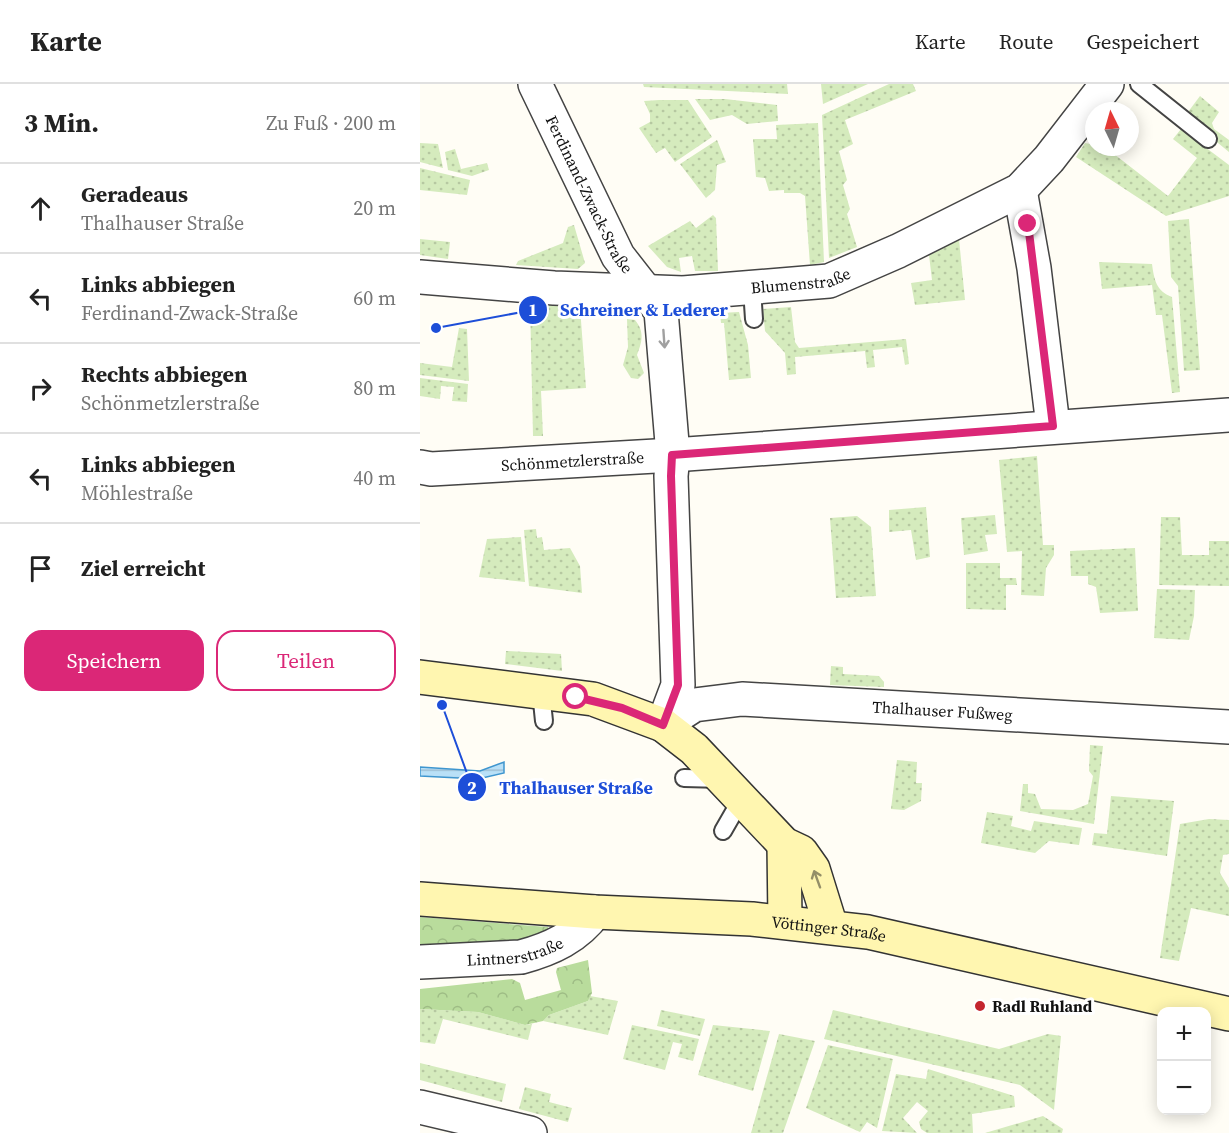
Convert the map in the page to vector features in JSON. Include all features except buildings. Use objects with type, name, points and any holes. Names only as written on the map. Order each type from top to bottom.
[{"type":"main road","points":[[420,678],[542,706],[593,699],[663,725],[694,749],[784,844],[801,852],[813,869],[831,927]]},
{"type":"main road","points":[[784,844],[785,921]]},
{"type":"main road","name":"Vöttinger Straße","points":[[420,899],[595,912],[785,921],[831,927],[954,951],[1229,1014]]},
{"type":"street","name":"Ferdinand-Zwack-Straße","points":[[535,84],[618,256],[661,311],[672,455],[678,685],[663,725]]},
{"type":"street","points":[[1053,426],[1034,268],[1020,190],[1049,159],[1107,84]]},
{"type":"street","name":"Blumenstraße","points":[[420,278],[649,293],[753,304],[810,284],[842,278],[1020,190]]},
{"type":"street","name":"Schönmetzlerstraße","points":[[420,467],[459,467],[672,455],[1229,415]]},
{"type":"street","name":"Thalhauser Fußweg","points":[[663,725],[694,705],[742,699],[1229,727]]},
{"type":"street","name":"Lintnerstraße","points":[[420,962],[521,957],[536,953],[576,934],[595,912]]},
{"type":"street","points":[[420,1107],[530,1133]]},
{"type":"lane","points":[[1139,84],[1208,139]]},
{"type":"lane","points":[[684,778],[732,789],[723,831]]},
{"type":"green space","points":[[643,84],[787,84],[788,94],[644,87]]},
{"type":"green space","points":[[821,84],[868,84],[823,104]]},
{"type":"green space","points":[[889,84],[913,84],[916,91],[845,120],[853,144],[839,151],[847,180],[843,185],[850,209],[847,214],[857,247],[829,258],[822,115]]},
{"type":"green space","points":[[1200,96],[1219,112],[1212,123],[1214,129],[1229,140],[1229,152],[1185,116]]},
{"type":"green space","points":[[695,99],[725,99],[777,105],[778,121],[747,124],[732,115],[710,120]]},
{"type":"green space","points":[[688,100],[712,137],[675,162],[665,148],[656,153],[639,128],[650,122],[650,114],[644,101]]},
{"type":"green space","points":[[818,123],[824,262],[810,265],[805,196],[800,193],[784,193],[784,190],[769,191],[765,178],[756,177],[753,139],[777,139],[776,125]]},
{"type":"green space","points":[[1181,129],[1229,165],[1229,196],[1166,216],[1076,157],[1085,143],[1085,156],[1117,156],[1168,196],[1197,158],[1173,139]]},
{"type":"green space","points":[[717,140],[726,162],[717,165],[715,190],[706,198],[680,164]]},
{"type":"green space","points":[[420,143],[438,144],[443,168],[420,162]]},
{"type":"green space","points":[[455,149],[461,169],[487,163],[489,170],[472,176],[448,170],[445,152]]},
{"type":"green space","points":[[420,168],[470,180],[467,195],[420,190]]},
{"type":"green space","points":[[713,215],[716,218],[718,271],[695,271],[692,256],[679,258],[681,272],[667,267],[648,246],[690,221],[696,228]]},
{"type":"green space","points":[[1189,219],[1200,370],[1184,371],[1178,286],[1171,277],[1168,221]]},
{"type":"green space","points":[[574,225],[585,263],[578,269],[516,265],[518,261],[563,243],[568,227]]},
{"type":"green space","points":[[420,239],[450,242],[448,259],[420,255]]},
{"type":"green space","points":[[959,239],[965,300],[915,305],[911,283],[932,280],[929,255]]},
{"type":"green space","points":[[1099,262],[1152,264],[1159,288],[1172,297],[1180,392],[1172,393],[1162,315],[1156,315],[1152,285],[1102,289]]},
{"type":"green space","points":[[530,303],[580,307],[586,388],[541,391],[543,436],[533,436]]},
{"type":"green space","points":[[791,307],[795,342],[799,348],[906,339],[909,364],[905,365],[902,347],[873,350],[875,367],[867,368],[865,351],[795,357],[796,374],[787,375],[785,353],[765,331],[763,309]]},
{"type":"green space","points":[[739,312],[748,345],[751,378],[729,380],[724,323],[721,323],[720,313]]},
{"type":"green space","points":[[627,319],[635,320],[641,333],[637,355],[644,373],[638,379],[631,378],[623,365],[628,347]]},
{"type":"green space","points":[[459,328],[467,329],[469,381],[420,375],[420,363],[452,367]]},
{"type":"green space","points":[[420,378],[468,384],[467,402],[452,401],[454,387],[441,386],[440,399],[420,396]]},
{"type":"green space","points":[[1037,456],[1043,545],[1054,545],[1054,555],[1046,568],[1044,596],[1021,595],[1022,551],[1007,552],[999,460]]},
{"type":"green space","points":[[926,507],[930,557],[916,560],[911,530],[889,532],[889,510]]},
{"type":"green space","points":[[995,515],[997,534],[985,535],[988,551],[964,555],[961,518]]},
{"type":"green space","points":[[857,516],[871,527],[876,596],[836,598],[830,518]]},
{"type":"green space","points":[[1161,517],[1180,517],[1182,555],[1209,555],[1209,541],[1229,541],[1229,586],[1159,585]]},
{"type":"green space","points":[[536,529],[537,538],[542,537],[544,550],[570,548],[580,566],[582,593],[529,586],[524,530]]},
{"type":"green space","points":[[521,537],[525,582],[479,577],[487,539]]},
{"type":"green space","points":[[1135,548],[1138,611],[1100,613],[1096,587],[1088,584],[1088,576],[1071,576],[1070,551]]},
{"type":"green space","points":[[966,563],[1000,563],[1000,578],[1016,578],[1017,585],[1006,585],[1006,610],[966,609]]},
{"type":"green space","points":[[1157,589],[1195,590],[1194,616],[1189,640],[1154,638]]},
{"type":"green space","points":[[506,651],[561,654],[562,671],[505,664]]},
{"type":"green space","points":[[831,666],[843,667],[843,674],[879,676],[884,682],[884,687],[830,685]]},
{"type":"green space","points":[[1090,745],[1103,746],[1094,824],[1020,811],[1023,784],[1028,784],[1028,793],[1035,794],[1041,809],[1073,810],[1088,804],[1093,776],[1089,771]]},
{"type":"green space","points":[[897,760],[917,762],[916,783],[922,783],[921,801],[904,810],[891,809]]},
{"type":"green space","points":[[1111,796],[1174,801],[1167,856],[1092,845],[1094,833],[1107,834]]},
{"type":"green space","points":[[987,812],[1013,816],[1011,826],[1031,831],[1034,821],[1082,828],[1079,845],[1049,841],[1035,853],[981,843]]},
{"type":"green space","points":[[1209,819],[1229,820],[1229,854],[1223,855],[1220,873],[1229,888],[1229,916],[1191,908],[1179,961],[1160,958],[1180,824]]},
{"type":"green space","points":[[420,917],[548,927],[549,935],[543,940],[420,950]]},
{"type":"green space","points":[[588,960],[592,993],[588,1001],[549,1015],[543,1021],[525,1025],[478,1012],[420,1009],[420,989],[512,979],[520,983],[525,1000],[561,990],[557,968]]},
{"type":"green space","points":[[590,996],[618,1001],[608,1035],[543,1021],[549,1015],[588,1001]]},
{"type":"green space","points":[[420,1009],[478,1012],[525,1025],[532,1024],[528,1040],[443,1019],[435,1044],[420,1042]]},
{"type":"green space","points":[[661,1010],[705,1019],[700,1036],[657,1026]]},
{"type":"green space","points":[[833,1010],[999,1049],[1048,1034],[1061,1036],[1054,1110],[1020,1085],[824,1039]]},
{"type":"green space","points":[[632,1025],[699,1039],[693,1061],[678,1057],[682,1044],[673,1042],[665,1070],[623,1059]]},
{"type":"green space","points":[[713,1025],[770,1031],[753,1091],[698,1075]]},
{"type":"green space","points":[[779,1034],[815,1041],[783,1133],[751,1133]]},
{"type":"green space","points":[[828,1045],[893,1059],[877,1128],[867,1122],[860,1132],[806,1108]]},
{"type":"green space","points":[[420,1063],[506,1084],[502,1102],[420,1080]]},
{"type":"green space","points":[[928,1069],[1014,1096],[1015,1107],[972,1114],[973,1133],[927,1133],[921,1129],[919,1122],[928,1111],[917,1102],[903,1118],[917,1133],[882,1131],[896,1074],[926,1079]]},
{"type":"green space","points":[[525,1087],[551,1094],[549,1102],[572,1108],[568,1122],[519,1109]]},
{"type":"green space","points":[[1043,1116],[1063,1129],[1062,1133],[985,1133]]},
{"type":"water","points":[[504,762],[504,773],[478,779],[420,776],[420,767],[480,771]]},
{"type":"place","name":"Schreiner & Lederer","points":[[436,328]]},
{"type":"place","name":"Thalhauser Straße","points":[[442,705]]},
{"type":"place","name":"Radl Ruhland","points":[[980,1006]]},
{"type":"route","points":[[576,697],[593,699],[622,708],[663,725],[673,702],[678,685],[672,455],[1053,426],[1028,224]]}]
